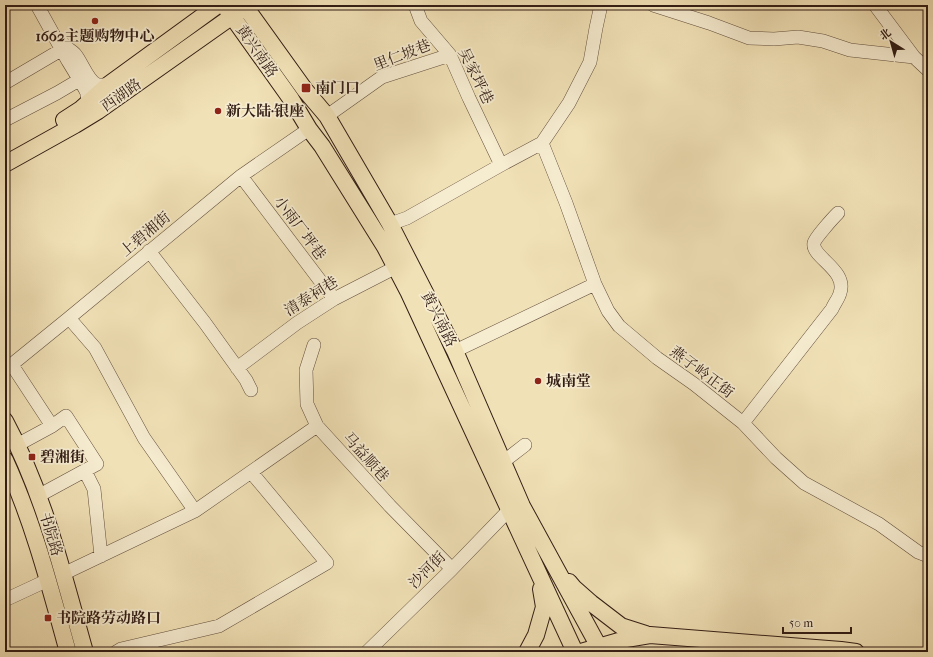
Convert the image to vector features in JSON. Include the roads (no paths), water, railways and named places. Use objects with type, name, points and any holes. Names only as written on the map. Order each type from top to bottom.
[{"type":"main road","name":"西湖路","points":[[5,152],[68,118],[81,109],[108,85],[218,5]]},
{"type":"main road","name":"西湖路","points":[[5,164],[98,111],[202,38],[228,10],[249,5]]},
{"type":"main road","name":"黄兴南路","points":[[249,5],[259,17],[260,24],[264,32],[305,90],[327,116],[390,224],[402,264],[408,291],[575,652]]},
{"type":"main road","name":"黄兴南路","points":[[228,10],[291,99],[385,247],[402,264],[455,351],[522,506],[600,649]]},
{"type":"main road","points":[[202,38],[213,33],[226,30],[238,32],[250,40]]},
{"type":"main road","name":"书院路","points":[[5,421],[17,445],[50,529],[55,577],[68,652]]},
{"type":"main road","name":"书院路","points":[[5,460],[22,499],[32,528],[55,577],[85,652]]},
{"type":"main road","points":[[553,565],[574,588],[620,626],[650,635],[856,652]]},
{"type":"main road","points":[[527,652],[536,635],[544,607],[537,568]]},
{"type":"main road","points":[[581,652],[600,649],[626,639],[650,635]]},
{"type":"street","points":[[37,5],[61,50],[87,93],[88,103]]},
{"type":"street","points":[[42,5],[62,43],[74,54],[90,78],[98,85],[108,85]]},
{"type":"street","name":"吴家坪巷","points":[[415,5],[421,21],[450,55],[501,165]]},
{"type":"street","points":[[390,224],[412,215],[542,143],[569,104],[590,62],[601,5]]},
{"type":"street","points":[[653,5],[749,38],[774,39],[798,37],[823,41],[850,50],[914,57]]},
{"type":"street","points":[[875,5],[914,57],[928,70]]},
{"type":"street","points":[[5,83],[61,50]]},
{"type":"street","name":"里仁坡巷","points":[[327,116],[382,77],[450,55]]},
{"type":"street","points":[[5,120],[79,80]]},
{"type":"street","name":"上碧湘街","points":[[8,367],[241,176],[309,129]]},
{"type":"street","name":"燕子岭正街","points":[[542,143],[566,203],[595,284],[608,311],[619,326],[657,358],[694,384],[743,423],[776,458],[804,483],[879,524],[918,552],[928,556]]},
{"type":"street","name":"小雨厂坪巷","points":[[241,176],[334,299]]},
{"type":"street","points":[[743,423],[832,309],[841,292],[841,280],[814,248],[814,242],[838,213]]},
{"type":"street","points":[[150,251],[238,368],[251,390]]},
{"type":"street","name":"清泰祠巷","points":[[238,368],[297,323],[334,299],[402,264]]},
{"type":"street","points":[[455,351],[595,284]]},
{"type":"street","points":[[69,318],[95,348],[144,438],[194,511]]},
{"type":"street","name":"马益顺巷","points":[[314,345],[306,370],[307,404],[317,426],[390,506],[452,569]]},
{"type":"street","points":[[8,367],[52,426]]},
{"type":"street","points":[[17,445],[52,426],[66,416],[97,464],[38,496]]},
{"type":"street","points":[[5,600],[194,511],[317,426]]},
{"type":"street","points":[[503,462],[525,445]]},
{"type":"street","points":[[85,471],[94,489],[101,556]]},
{"type":"street","points":[[116,652],[121,649],[219,626],[327,563],[251,472]]},
{"type":"street","name":"沙河街","points":[[367,652],[452,569],[509,510]]},
{"type":"place","name":"1662主题购物中心","points":[[95,21]]},
{"type":"place","name":"南门口","points":[[306,88]]},
{"type":"place","name":"新大陆·银座","points":[[218,111]]},
{"type":"place","name":"城南堂","points":[[538,381]]},
{"type":"place","name":"碧湘街","points":[[32,457]]},
{"type":"place","name":"书院路劳动路口","points":[[48,618]]}]
